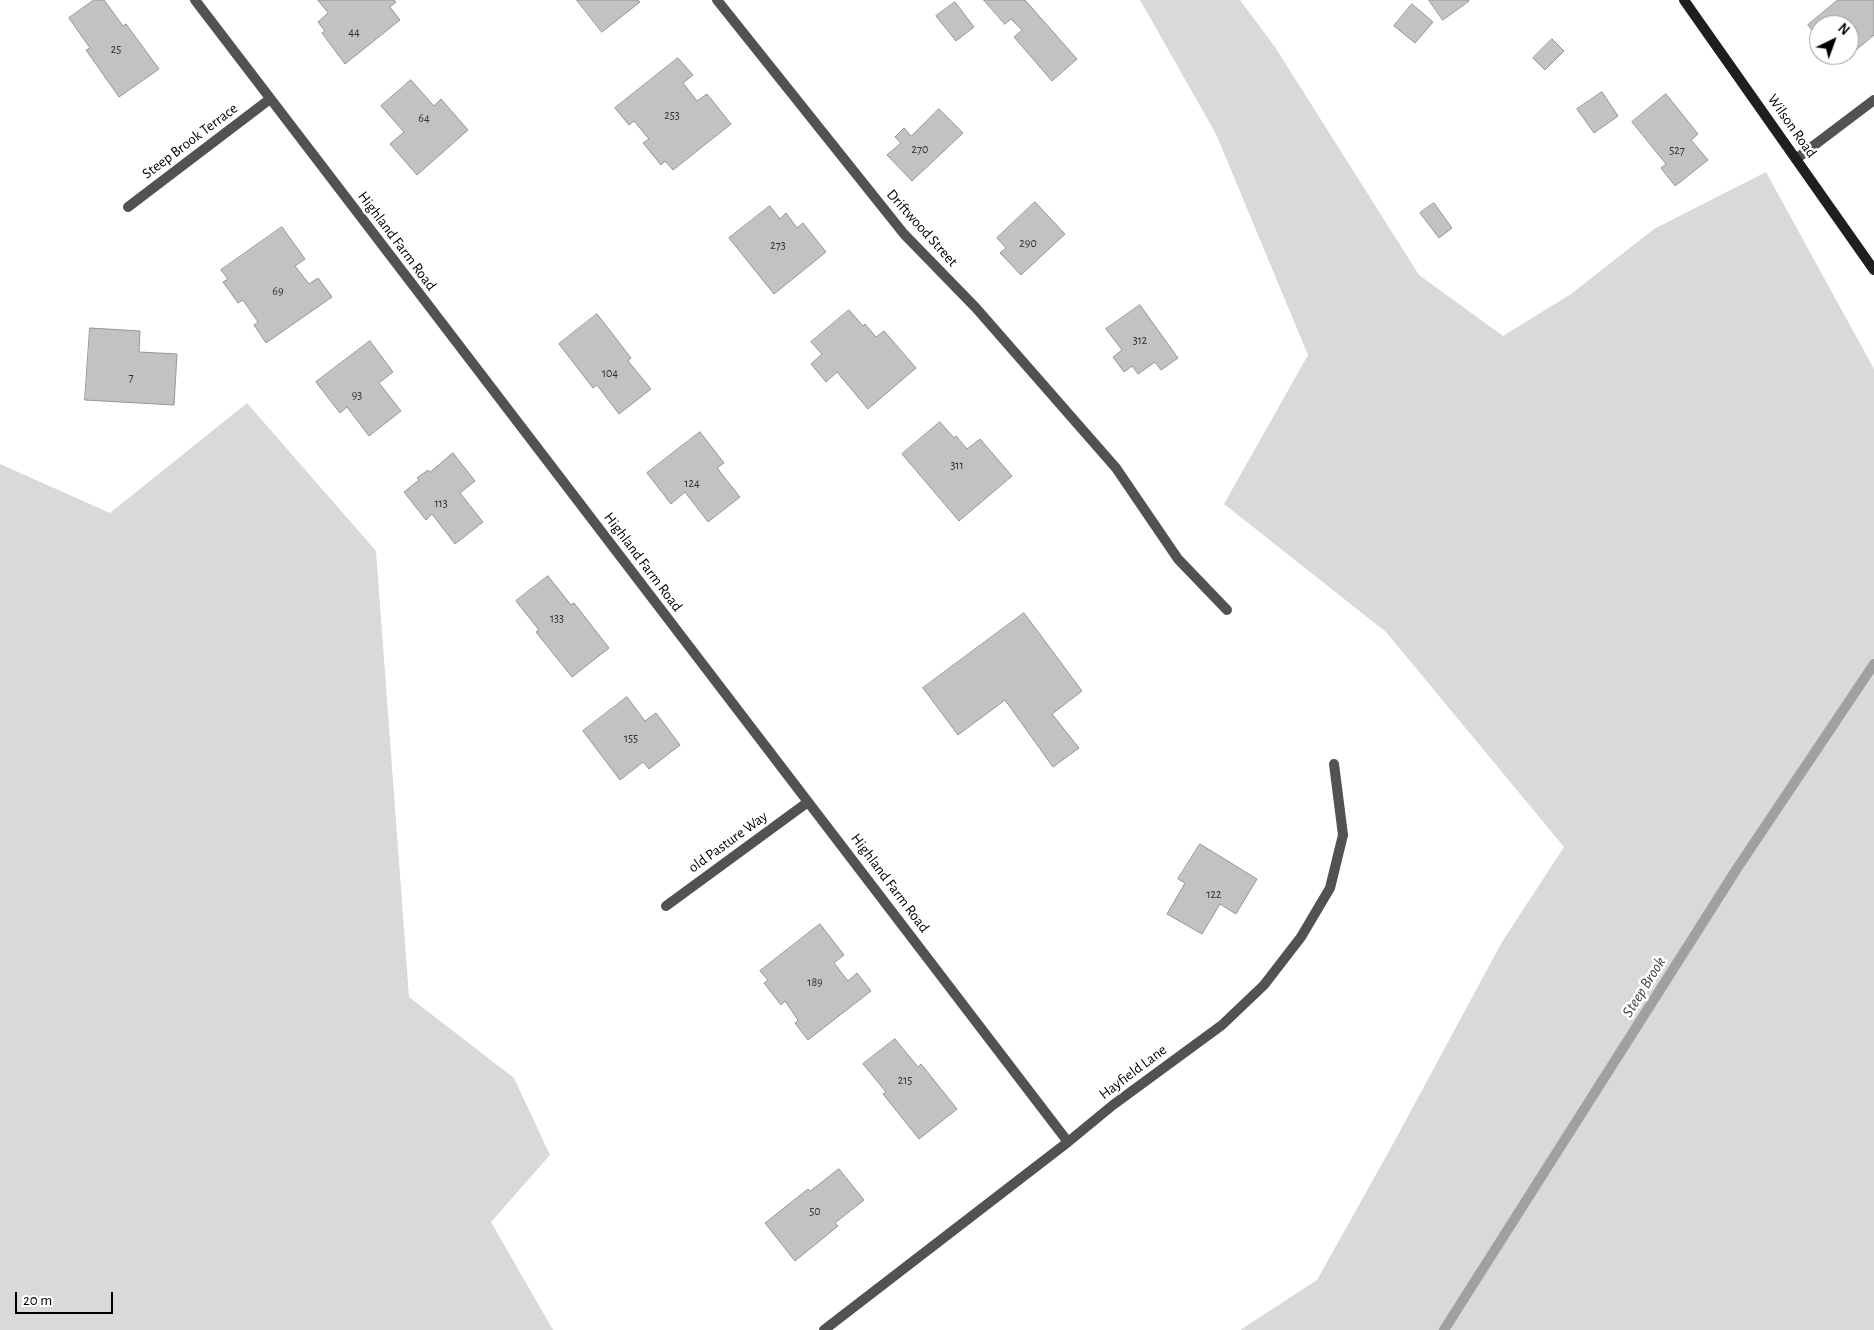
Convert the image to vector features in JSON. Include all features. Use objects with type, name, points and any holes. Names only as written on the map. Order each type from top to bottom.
[{"type":"main road","name":"Wilson Road","points":[[1684,0],[1874,270]]},
{"type":"street","name":"Highland Farm Road","points":[[195,0],[1068,1142]]},
{"type":"street","name":"Driftwood Street","points":[[717,0],[904,234],[976,308],[1116,468],[1178,559],[1227,610]]},
{"type":"street","name":"Steep Brook Terrace","points":[[128,207],[270,99]]},
{"type":"street","points":[[1796,159],[1874,100]]},
{"type":"street","name":"Hayfield Lane","points":[[824,1330],[1068,1142],[1113,1105],[1222,1026],[1264,985],[1301,937],[1330,888],[1343,835],[1334,764]]},
{"type":"street","name":"old Pasture Way","points":[[666,906],[808,802]]},
{"type":"shaded area","points":[[1140,0],[1240,0],[1275,47],[1419,275],[1503,336],[1571,294],[1654,229],[1766,172],[1874,369],[1874,1330],[1240,1330],[1317,1280],[1502,942],[1564,847],[1386,632],[1224,504],[1308,355],[1216,134]]},
{"type":"shaded area","points":[[247,403],[376,551],[409,997],[514,1078],[550,1155],[491,1222],[553,1330],[0,1330],[0,464],[110,513]]},
{"type":"building","points":[[94,0],[104,0],[123,26],[126,24],[159,69],[119,97],[86,50],[90,48],[69,18]]},
{"type":"building","points":[[318,0],[394,0],[396,2],[390,7],[400,20],[345,64],[322,33],[325,31],[318,22],[328,13]]},
{"type":"building","points":[[577,0],[638,0],[640,2],[602,32]]},
{"type":"building","points":[[984,0],[1025,0],[1077,59],[1052,81],[1014,37],[1022,30],[1011,19],[1005,24]]},
{"type":"building","points":[[1429,0],[1468,0],[1469,1],[1443,20]]},
{"type":"building","points":[[1838,0],[1874,0],[1874,35],[1859,47],[1859,15],[1820,15]]},
{"type":"building","points":[[955,2],[974,27],[956,41],[936,16]]},
{"type":"building","points":[[1412,4],[1433,22],[1415,43],[1394,26]]},
{"type":"building","points":[[1552,39],[1564,51],[1545,70],[1533,58]]},
{"type":"building","points":[[678,58],[693,75],[683,83],[697,101],[707,94],[731,124],[673,170],[665,161],[661,165],[643,143],[649,139],[634,121],[629,125],[615,108]]},
{"type":"building","points":[[411,80],[434,106],[441,99],[468,130],[417,175],[390,144],[404,132],[381,106]]},
{"type":"building","points":[[1602,92],[1618,116],[1594,133],[1577,109]]},
{"type":"building","points":[[1666,94],[1698,134],[1691,140],[1708,160],[1675,186],[1661,168],[1666,164],[1632,122]]},
{"type":"building","points":[[939,109],[963,133],[912,181],[887,155],[901,143],[895,137],[904,128],[911,136]]},
{"type":"building","points":[[1035,202],[1065,234],[1021,275],[1000,253],[1006,248],[997,238]]},
{"type":"building","points":[[1434,203],[1452,228],[1439,238],[1420,213]]},
{"type":"building","points":[[770,206],[780,219],[786,213],[797,228],[803,223],[826,252],[774,294],[729,238]]},
{"type":"building","points":[[282,227],[305,259],[295,266],[309,284],[318,278],[332,297],[266,343],[254,325],[258,322],[243,300],[238,303],[223,282],[228,279],[221,270]]},
{"type":"building","points":[[1140,305],[1178,358],[1161,370],[1155,362],[1138,374],[1132,366],[1124,372],[1113,357],[1122,350],[1106,329]]},
{"type":"building","points":[[849,310],[876,337],[884,331],[916,368],[868,409],[837,372],[826,382],[811,364],[822,354],[811,342]]},
{"type":"building","points":[[597,314],[631,358],[628,361],[651,389],[619,414],[597,385],[593,388],[559,344]]},
{"type":"building","points":[[90,328],[140,331],[139,352],[177,354],[174,405],[85,400]]},
{"type":"building","points":[[370,341],[393,372],[379,383],[401,411],[369,436],[347,407],[340,413],[316,382]]},
{"type":"building","points":[[940,422],[967,449],[980,439],[1012,476],[959,521],[902,454]]},
{"type":"building","points":[[700,432],[724,463],[717,468],[740,497],[708,522],[685,492],[671,504],[647,473]]},
{"type":"building","points":[[453,453],[475,481],[460,493],[483,522],[455,544],[432,514],[426,520],[404,492],[419,480],[417,478],[428,470],[430,472]]},
{"type":"building","points":[[548,576],[571,605],[574,603],[609,648],[572,677],[536,632],[539,630],[516,601]]},
{"type":"building","points":[[1024,613],[1082,691],[1052,714],[1079,748],[1053,767],[1005,700],[958,735],[923,688]]},
{"type":"building","points":[[627,697],[645,721],[656,713],[680,745],[649,769],[643,762],[620,780],[583,731]]},
{"type":"building","points":[[1200,844],[1257,879],[1236,914],[1220,904],[1202,934],[1167,914],[1185,883],[1178,879]]},
{"type":"building","points":[[820,924],[844,955],[834,963],[848,981],[857,973],[871,991],[808,1040],[795,1023],[798,1020],[785,1001],[781,1005],[764,983],[768,980],[760,971]]},
{"type":"building","points":[[895,1039],[918,1067],[921,1064],[957,1109],[919,1139],[883,1094],[886,1092],[863,1064]]},
{"type":"building","points":[[839,1169],[864,1200],[835,1223],[838,1226],[795,1261],[765,1223],[808,1189],[810,1191]]},
{"type":"waterway","name":"Steep Brook","points":[[1444,1330],[1738,867],[1874,664]]}]
